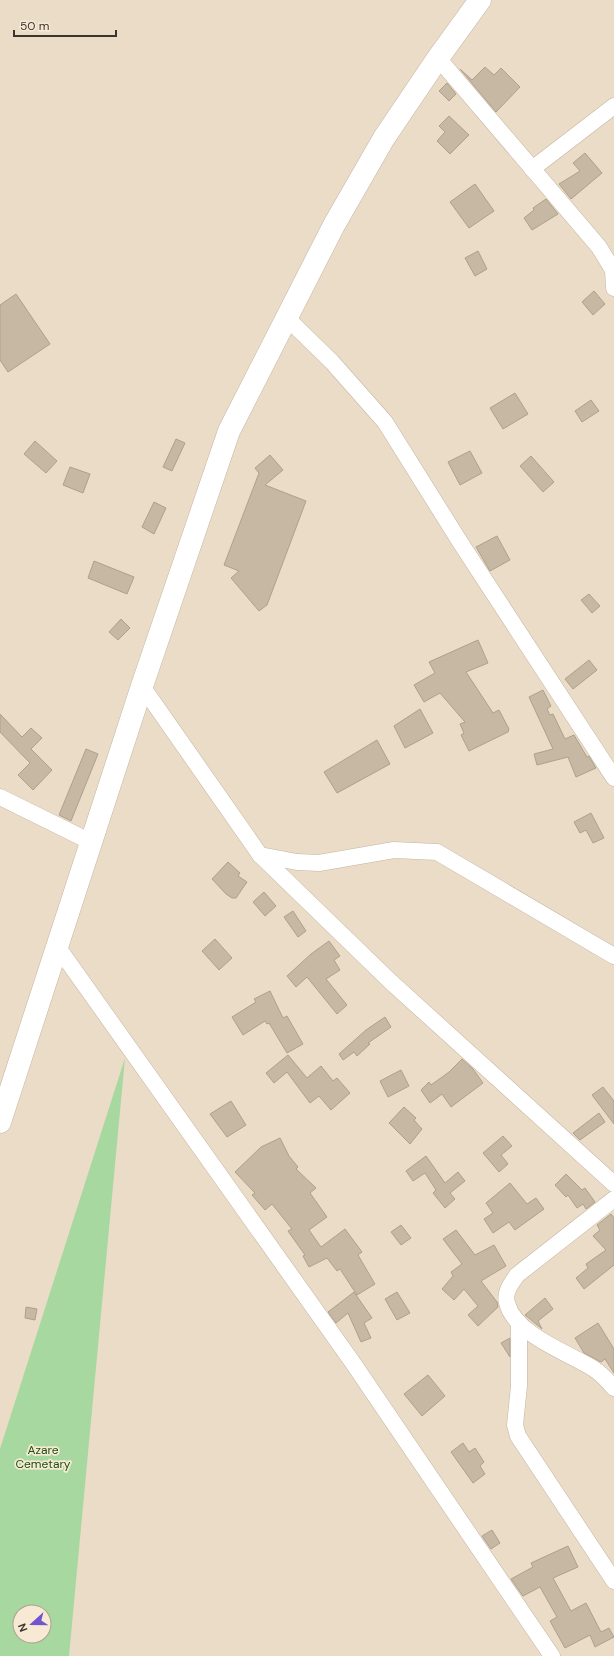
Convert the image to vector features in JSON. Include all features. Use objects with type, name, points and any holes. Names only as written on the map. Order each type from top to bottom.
[{"type":"street","points":[[0,1122],[142,686],[229,431],[334,225],[384,138],[438,58],[480,0]]},
{"type":"street","points":[[438,58],[599,247],[613,270],[614,288]]},
{"type":"street","points":[[532,169],[614,106]]},
{"type":"street","points":[[287,318],[332,362],[385,422],[460,542],[614,778]]},
{"type":"street","points":[[142,686],[260,855],[391,982],[614,1184]]},
{"type":"street","points":[[0,797],[92,842]]},
{"type":"street","points":[[260,855],[297,862],[319,863],[394,850],[437,852],[614,956]]},
{"type":"street","points":[[57,946],[353,1363],[552,1656]]},
{"type":"street","points":[[614,1199],[516,1275],[507,1290],[506,1302],[511,1313],[532,1335],[593,1368],[614,1388]]},
{"type":"street","points":[[519,1323],[519,1386],[516,1425],[518,1436],[614,1581]]},
{"type":"green space","name":"Azare Cemetary","points":[[125,1058],[69,1656],[0,1656],[0,1449]]},
{"type":"building","points":[[485,67],[494,75],[501,68],[520,87],[496,112],[460,69],[472,80]]},
{"type":"building","points":[[447,83],[456,94],[449,101],[439,91]]},
{"type":"building","points":[[449,116],[469,135],[450,154],[437,141],[445,132],[439,126]]},
{"type":"building","points":[[585,153],[602,173],[571,199],[559,184],[580,171],[573,163]]},
{"type":"building","points":[[475,184],[494,211],[469,228],[450,202]]},
{"type":"building","points":[[546,199],[558,214],[532,230],[524,218],[534,210],[533,208]]},
{"type":"building","points":[[478,251],[487,269],[475,276],[465,258]]},
{"type":"building","points":[[594,291],[605,304],[593,315],[582,302]]},
{"type":"building","points":[[16,294],[50,344],[8,372],[0,360],[0,305]]},
{"type":"building","points":[[515,393],[528,414],[503,429],[490,408]]},
{"type":"building","points":[[591,400],[599,411],[582,422],[575,411]]},
{"type":"building","points":[[176,439],[185,443],[172,471],[163,467]]},
{"type":"building","points":[[35,441],[57,461],[46,473],[24,454]]},
{"type":"building","points":[[470,451],[482,473],[460,485],[448,462]]},
{"type":"building","points":[[270,455],[283,470],[265,485],[306,501],[267,605],[259,611],[231,578],[239,571],[224,565],[259,473],[255,468]]},
{"type":"building","points":[[531,456],[554,482],[543,492],[520,466]]},
{"type":"building","points":[[70,467],[90,474],[83,493],[63,485]]},
{"type":"building","points":[[154,502],[166,508],[154,534],[142,527]]},
{"type":"building","points":[[497,536],[510,560],[490,571],[476,547]]},
{"type":"building","points":[[94,561],[134,577],[127,594],[88,578]]},
{"type":"building","points":[[589,594],[600,606],[592,613],[581,600]]},
{"type":"building","points":[[121,619],[130,628],[118,640],[109,632]]},
{"type":"building","points":[[478,640],[488,663],[466,672],[493,713],[499,710],[509,729],[508,732],[469,751],[461,735],[464,733],[460,724],[465,722],[440,693],[424,702],[414,685],[435,673],[429,662]]},
{"type":"building","points":[[589,660],[597,670],[573,689],[565,679]]},
{"type":"building","points":[[543,690],[551,706],[547,709],[550,715],[553,714],[565,739],[574,735],[587,757],[589,756],[596,768],[576,777],[568,757],[537,765],[534,754],[553,749],[529,697]]},
{"type":"building","points":[[420,709],[433,733],[405,748],[394,726]]},
{"type":"building","points":[[0,714],[22,737],[31,728],[42,738],[31,749],[52,770],[33,790],[18,775],[30,763],[0,732]]},
{"type":"building","points":[[377,740],[390,764],[337,793],[324,772]]},
{"type":"building","points":[[86,749],[98,754],[71,821],[59,815]]},
{"type":"building","points":[[591,813],[604,838],[593,843],[586,830],[580,833],[574,822]]},
{"type":"building","points":[[228,862],[240,873],[238,876],[247,882],[236,898],[232,898],[226,894],[212,879]]},
{"type":"building","points":[[264,892],[276,906],[265,916],[253,902]]},
{"type":"building","points":[[293,911],[306,931],[298,937],[284,917]]},
{"type":"building","points":[[215,939],[232,958],[219,970],[202,951]]},
{"type":"building","points":[[329,941],[340,956],[334,960],[340,970],[326,979],[347,1005],[337,1014],[307,977],[296,987],[287,976],[311,954]]},
{"type":"building","points":[[270,991],[283,1018],[287,1016],[303,1044],[287,1053],[269,1023],[267,1024],[265,1021],[243,1035],[232,1017],[256,1002],[254,999]]},
{"type":"building","points":[[385,1017],[391,1027],[368,1043],[370,1044],[357,1056],[354,1052],[343,1060],[339,1054],[366,1030]]},
{"type":"building","points":[[288,1055],[307,1078],[321,1066],[333,1081],[337,1078],[350,1093],[331,1110],[319,1096],[310,1103],[287,1072],[274,1083],[266,1073]]},
{"type":"building","points":[[462,1059],[473,1069],[483,1083],[451,1107],[442,1094],[430,1103],[421,1090],[429,1082],[431,1085],[449,1072]]},
{"type":"building","points":[[401,1070],[409,1086],[388,1097],[380,1081]]},
{"type":"building","points":[[603,1087],[614,1101],[614,1124],[592,1095]]},
{"type":"building","points":[[231,1101],[246,1125],[227,1137],[210,1114]]},
{"type":"building","points":[[404,1107],[416,1118],[414,1120],[422,1129],[410,1144],[389,1123]]},
{"type":"building","points":[[599,1113],[605,1122],[580,1140],[573,1133]]},
{"type":"building","points":[[503,1136],[512,1146],[501,1155],[508,1164],[499,1172],[483,1153]]},
{"type":"building","points":[[280,1138],[289,1156],[298,1167],[296,1169],[316,1188],[310,1193],[327,1217],[309,1230],[321,1247],[345,1229],[362,1252],[358,1255],[375,1284],[357,1295],[340,1269],[337,1271],[327,1258],[309,1267],[303,1256],[305,1255],[288,1231],[292,1229],[272,1204],[265,1210],[252,1195],[255,1193],[235,1172],[261,1147]]},
{"type":"building","points":[[426,1156],[445,1183],[458,1172],[465,1181],[450,1193],[455,1199],[445,1208],[433,1193],[436,1190],[425,1173],[413,1181],[406,1171]]},
{"type":"building","points":[[566,1174],[582,1190],[585,1188],[595,1202],[586,1209],[583,1204],[577,1208],[568,1195],[566,1197],[555,1185]]},
{"type":"building","points":[[510,1183],[527,1204],[536,1198],[544,1209],[515,1230],[509,1222],[493,1233],[484,1219],[493,1213],[486,1203]]},
{"type":"building","points":[[611,1214],[614,1218],[614,1265],[584,1289],[576,1278],[588,1268],[586,1264],[606,1250],[593,1236],[600,1230],[597,1225]]},
{"type":"building","points":[[401,1225],[411,1238],[401,1245],[391,1232]]},
{"type":"building","points":[[456,1230],[475,1255],[494,1245],[506,1266],[481,1281],[497,1302],[498,1307],[478,1326],[468,1315],[478,1306],[464,1289],[454,1300],[442,1289],[453,1276],[451,1272],[462,1264],[443,1239]]},
{"type":"building","points":[[354,1292],[372,1318],[364,1323],[371,1338],[361,1342],[348,1313],[336,1323],[328,1312]]},
{"type":"building","points":[[397,1292],[410,1313],[397,1320],[385,1299]]},
{"type":"building","points":[[545,1298],[553,1309],[538,1321],[542,1329],[525,1315]]},
{"type":"building","points":[[26,1307],[37,1309],[35,1320],[25,1318]]},
{"type":"building","points":[[598,1323],[614,1349],[614,1373],[605,1359],[601,1362],[584,1353],[575,1338]]},
{"type":"building","points":[[510,1338],[510,1357],[501,1343]]},
{"type":"building","points":[[428,1375],[445,1396],[422,1416],[404,1394]]},
{"type":"building","points":[[463,1443],[469,1452],[475,1448],[484,1462],[480,1466],[485,1474],[473,1483],[451,1452]]},
{"type":"building","points":[[492,1530],[500,1543],[491,1549],[482,1536]]},
{"type":"building","points":[[568,1546],[578,1567],[553,1578],[571,1611],[586,1603],[601,1632],[609,1628],[614,1637],[595,1647],[590,1635],[565,1648],[550,1621],[557,1617],[540,1587],[523,1596],[511,1579],[533,1567],[531,1563]]}]
